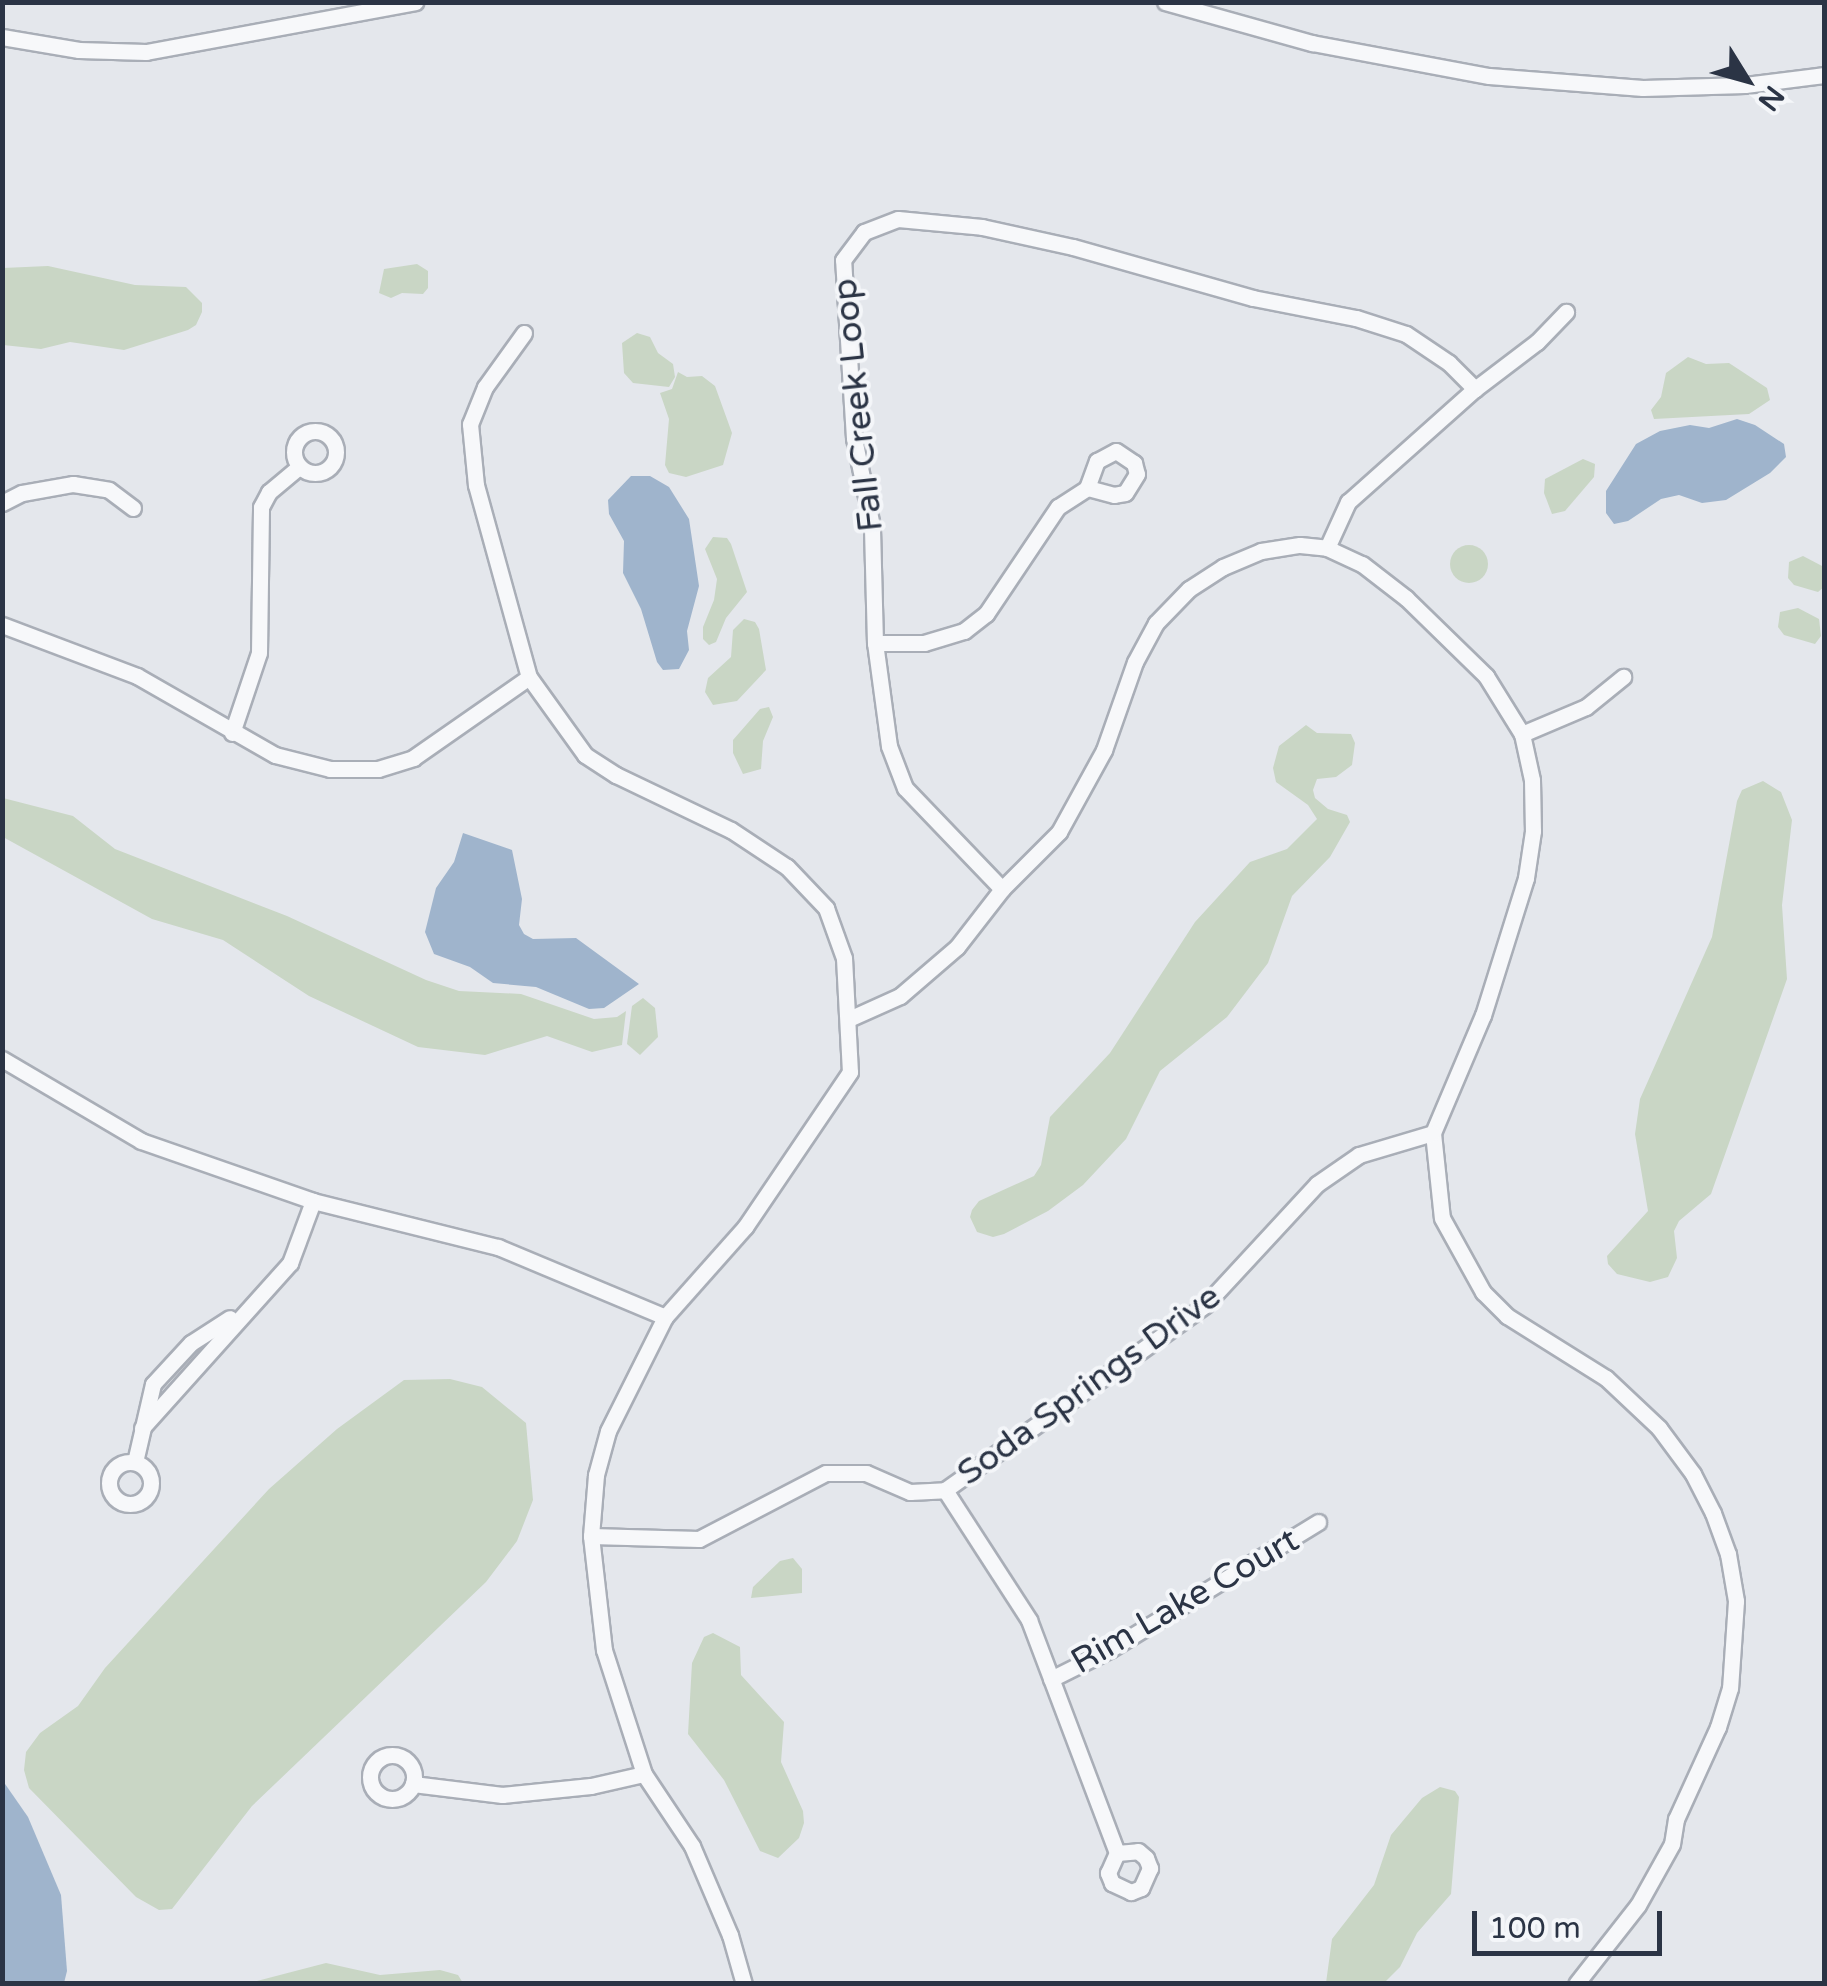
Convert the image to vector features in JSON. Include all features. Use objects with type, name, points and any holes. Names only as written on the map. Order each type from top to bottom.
[{"type":"street","points":[[2,37],[79,50],[146,52],[415,2]]},
{"type":"street","points":[[1165,2],[1312,43],[1489,76],[1642,88],[1745,84],[1824,75]]},
{"type":"street","name":"Fall Creek Loop","points":[[1002,889],[905,788],[889,746],[875,643],[872,526],[854,438],[843,260],[864,232],[898,219],[982,228],[1073,247],[1253,298],[1356,318],[1406,334],[1449,363],[1474,389]]},
{"type":"street","points":[[1327,548],[1348,502],[1474,389],[1537,342],[1566,312]]},
{"type":"street","points":[[524,333],[485,386],[470,424],[476,485],[529,677],[586,755],[616,776],[731,830],[787,868],[826,908],[844,958],[851,1018],[850,1072],[745,1227],[665,1318],[608,1431],[596,1475],[590,1536],[604,1650],[644,1774],[692,1846],[730,1934],[744,1984]]},
{"type":"street","points":[[232,733],[259,653],[261,507],[269,492],[299,467]]},
{"type":"street","points":[[2,503],[22,494],[73,484],[109,490],[133,508]]},
{"type":"street","points":[[875,643],[924,642],[964,631],[986,614],[1058,507],[1087,488]]},
{"type":"street","points":[[851,1018],[900,996],[957,947],[1002,889],[1060,832],[1104,750],[1136,662],[1156,623],[1189,589],[1224,567],[1261,551],[1300,545],[1327,548],[1362,564],[1440,628],[1486,676],[1522,734],[1532,780],[1534,831],[1526,878],[1483,1014],[1433,1132],[1442,1218],[1483,1292],[1533,1336],[1606,1378],[1632,1399],[1694,1474],[1728,1554],[1735,1644],[1718,1726],[1676,1819],[1662,1866],[1638,1905],[1576,1984]]},
{"type":"street","points":[[2,625],[137,676],[275,755],[330,769],[378,769],[412,758],[529,677]]},
{"type":"street","points":[[1522,734],[1586,707],[1623,677]]},
{"type":"street","points":[[2,1059],[141,1141],[313,1201],[498,1247],[665,1318]]},
{"type":"street","name":"Soda Springs Drive","points":[[590,1536],[699,1539],[826,1473],[866,1473],[910,1492],[945,1490],[1205,1305],[1317,1184],[1359,1155],[1433,1132]]},
{"type":"street","points":[[135,1462],[142,1428],[290,1262],[313,1201]]},
{"type":"street","points":[[945,1490],[1029,1620],[1116,1853]]},
{"type":"street","name":"Rim Lake Court","points":[[1051,1678],[1112,1649],[1318,1522]]},
{"type":"street","points":[[413,1784],[502,1795],[591,1786],[644,1774]]},
{"type":"green space","points":[[417,264],[428,271],[428,288],[423,294],[402,293],[391,298],[379,293],[384,269]]},
{"type":"green space","points":[[48,266],[135,285],[186,287],[202,303],[202,312],[196,325],[188,330],[124,350],[70,342],[41,349],[3,345],[3,268]]},
{"type":"green space","points":[[637,333],[650,337],[658,353],[673,364],[675,377],[669,387],[633,383],[624,373],[622,343]]},
{"type":"green space","points":[[1688,357],[1706,364],[1729,363],[1767,388],[1770,400],[1749,414],[1654,419],[1651,410],[1661,397],[1666,373]]},
{"type":"green space","points":[[678,372],[687,377],[702,376],[715,386],[732,433],[723,465],[686,477],[669,473],[665,465],[669,419],[660,393],[672,389]]},
{"type":"green space","points":[[1583,459],[1595,464],[1594,477],[1565,511],[1552,514],[1544,493],[1545,479]]},
{"type":"green space","points":[[713,537],[727,538],[731,544],[747,592],[726,618],[716,642],[709,645],[703,639],[703,627],[717,579],[705,549]]},
{"type":"green space","points":[[1469,545],[1482,551],[1488,564],[1482,577],[1469,583],[1456,577],[1450,564],[1456,551]]},
{"type":"green space","points":[[1803,556],[1824,567],[1824,587],[1818,592],[1794,585],[1788,578],[1789,562]]},
{"type":"green space","points":[[1798,608],[1819,619],[1821,636],[1815,644],[1784,635],[1778,627],[1780,612]]},
{"type":"green space","points":[[744,619],[755,622],[759,629],[766,670],[737,701],[713,705],[705,692],[708,678],[731,657],[733,630]]},
{"type":"green space","points":[[769,707],[773,717],[763,741],[761,769],[743,774],[733,753],[733,740],[760,709]]},
{"type":"green space","points":[[1306,725],[1317,733],[1351,734],[1355,743],[1352,765],[1336,777],[1317,779],[1313,790],[1315,798],[1328,809],[1347,815],[1350,822],[1330,857],[1292,896],[1268,963],[1227,1017],[1160,1071],[1126,1139],[1083,1185],[1048,1211],[1004,1234],[993,1237],[977,1232],[970,1217],[972,1210],[979,1201],[1034,1176],[1041,1165],[1050,1117],[1110,1053],[1195,922],[1250,862],[1287,849],[1317,819],[1308,805],[1276,782],[1273,768],[1279,746]]},
{"type":"green space","points":[[1763,781],[1781,792],[1792,820],[1782,905],[1787,979],[1711,1194],[1679,1221],[1674,1231],[1677,1258],[1668,1277],[1650,1282],[1617,1274],[1608,1264],[1607,1256],[1648,1211],[1635,1134],[1640,1099],[1712,937],[1737,801],[1742,790]]},
{"type":"green space","points":[[3,798],[73,816],[115,849],[287,916],[426,980],[459,991],[521,994],[594,1019],[617,1017],[626,1011],[622,1045],[592,1052],[547,1036],[485,1055],[418,1047],[309,996],[223,940],[152,919],[3,837]]},
{"type":"green space","points":[[643,998],[655,1008],[658,1037],[640,1055],[627,1044],[632,1006]]},
{"type":"green space","points":[[450,1379],[482,1387],[526,1423],[533,1500],[517,1541],[486,1582],[252,1806],[172,1909],[159,1910],[136,1897],[29,1788],[24,1770],[26,1752],[40,1733],[78,1706],[105,1668],[269,1489],[337,1429],[404,1380]]},
{"type":"green space","points":[[793,1558],[802,1569],[802,1593],[751,1598],[753,1587],[780,1561]]},
{"type":"green space","points":[[713,1633],[740,1647],[741,1675],[784,1722],[781,1762],[803,1811],[804,1823],[799,1838],[778,1858],[760,1851],[724,1780],[688,1734],[692,1663],[704,1637]]},
{"type":"green space","points":[[1440,1787],[1455,1791],[1459,1797],[1451,1894],[1417,1933],[1400,1967],[1384,1983],[1326,1983],[1332,1939],[1374,1885],[1391,1835],[1422,1798]]},
{"type":"green space","points":[[326,1963],[380,1975],[440,1970],[458,1975],[463,1983],[249,1983]]},
{"type":"water","points":[[1737,419],[1755,425],[1784,444],[1786,457],[1770,473],[1726,500],[1702,503],[1679,495],[1661,499],[1628,521],[1614,524],[1606,513],[1606,491],[1636,444],[1660,431],[1690,425],[1709,428]]},
{"type":"water","points":[[631,476],[650,476],[669,487],[689,519],[699,586],[687,631],[689,650],[679,669],[663,670],[657,662],[641,609],[623,573],[624,541],[609,514],[608,500]]},
{"type":"water","points":[[463,833],[512,850],[522,899],[519,925],[524,934],[533,939],[576,938],[639,984],[604,1008],[589,1009],[536,987],[493,983],[470,967],[434,954],[425,932],[436,888],[454,862]]},
{"type":"water","points":[[3,1781],[28,1817],[61,1895],[67,1971],[64,1983],[3,1983]]}]
